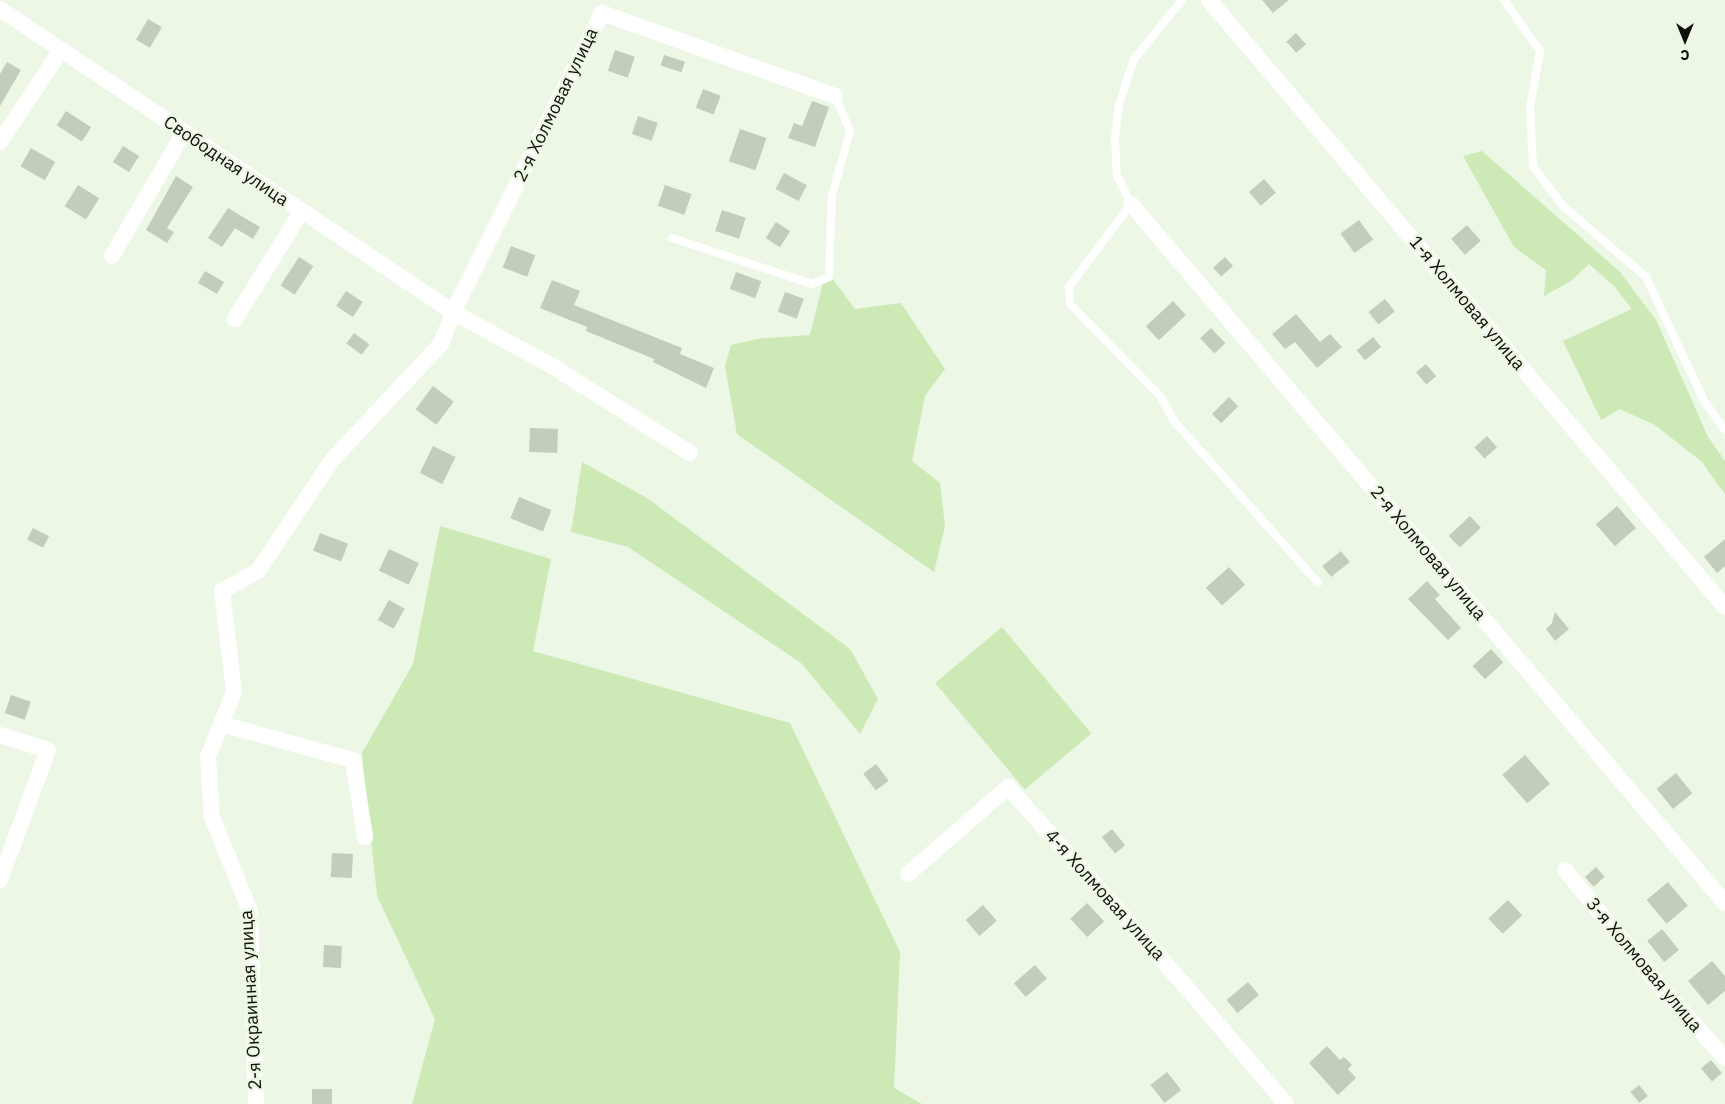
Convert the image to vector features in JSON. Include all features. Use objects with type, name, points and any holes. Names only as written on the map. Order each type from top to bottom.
[{"type":"street","name":"1-я Холмовая улица","points":[[1209,0],[1725,606]]},
{"type":"street","name":"Свободная улица","points":[[0,9],[453,312],[552,366],[690,453]]},
{"type":"street","name":"2-я Холмовая улица","points":[[453,312],[602,13],[836,96]]},
{"type":"street","points":[[0,142],[61,50]]},
{"type":"street","points":[[112,256],[184,133]]},
{"type":"street","name":"2-я Холмовая улица","points":[[1131,204],[1725,903]]},
{"type":"street","points":[[235,319],[301,212]]},
{"type":"street","name":"2-я Окраинная улица","points":[[256,1104],[250,911],[212,817],[208,757],[234,692],[222,591],[258,571],[332,459],[441,344],[453,312]]},
{"type":"street","points":[[221,724],[353,760],[366,837]]},
{"type":"street","points":[[0,735],[48,750],[0,880]]},
{"type":"street","name":"4-я Холмовая улица","points":[[908,874],[1008,788],[1181,981],[1286,1104]]},
{"type":"street","name":"3-я Холмовая улица","points":[[1565,870],[1664,991],[1725,1058]]},
{"type":"lane","points":[[1182,0],[1134,59],[1119,105],[1115,139],[1117,175],[1131,204],[1068,287],[1070,304],[1161,397],[1173,420],[1318,583]]},
{"type":"lane","points":[[1504,0],[1540,51],[1530,107],[1533,166],[1563,206],[1646,277],[1704,401],[1725,430]]},
{"type":"lane","points":[[672,238],[812,284],[829,277],[832,196],[850,131],[836,96]]},
{"type":"green space","points":[[1482,151],[1620,272],[1656,320],[1708,437],[1725,461],[1725,494],[1701,461],[1655,425],[1620,409],[1601,420],[1563,341],[1632,309],[1614,286],[1589,264],[1571,281],[1544,296],[1546,270],[1514,247],[1463,156]]},
{"type":"green space","points":[[826,270],[855,309],[901,303],[945,369],[925,396],[912,461],[940,483],[945,526],[934,572],[737,434],[725,366],[731,345],[757,339],[810,335]]},
{"type":"green space","points":[[582,462],[647,498],[850,649],[878,699],[860,734],[801,663],[628,547],[571,532]]},
{"type":"green space","points":[[440,526],[551,559],[533,651],[790,723],[900,952],[894,1088],[922,1104],[412,1104],[435,1019],[377,896],[362,753],[413,664]]},
{"type":"green space","points":[[1002,627],[1091,733],[1025,789],[935,683]]},
{"type":"building","points":[[1262,0],[1289,0],[1273,13]]},
{"type":"building","points":[[148,19],[162,27],[150,48],[136,40]]},
{"type":"building","points":[[1296,33],[1306,44],[1296,53],[1286,42]]},
{"type":"building","points":[[615,50],[635,57],[628,78],[608,71]]},
{"type":"building","points":[[664,55],[685,62],[682,72],[661,65]]},
{"type":"building","points":[[7,62],[21,70],[0,106],[0,74]]},
{"type":"building","points":[[703,89],[721,96],[714,114],[696,108]]},
{"type":"building","points":[[812,101],[829,107],[815,147],[788,138],[794,123],[802,126]]},
{"type":"building","points":[[66,111],[91,127],[82,142],[57,125]]},
{"type":"building","points":[[638,116],[658,123],[652,141],[632,134]]},
{"type":"building","points":[[740,129],[766,138],[755,170],[729,161]]},
{"type":"building","points":[[123,146],[139,156],[129,172],[113,162]]},
{"type":"building","points":[[31,148],[55,162],[45,180],[21,166]]},
{"type":"building","points":[[784,173],[807,185],[799,201],[776,189]]},
{"type":"building","points":[[176,176],[193,187],[167,228],[174,232],[167,243],[146,230]]},
{"type":"building","points":[[1264,179],[1276,193],[1261,206],[1249,192]]},
{"type":"building","points":[[78,185],[99,198],[86,219],[65,206]]},
{"type":"building","points":[[665,185],[691,194],[684,215],[658,206]]},
{"type":"building","points":[[228,208],[260,227],[253,239],[235,228],[222,247],[208,238]]},
{"type":"building","points":[[722,210],[746,218],[739,239],[715,231]]},
{"type":"building","points":[[1359,220],[1373,239],[1354,253],[1340,234]]},
{"type":"building","points":[[776,222],[790,231],[780,247],[766,238]]},
{"type":"building","points":[[1467,225],[1481,241],[1465,255],[1451,239]]},
{"type":"building","points":[[511,246],[535,255],[527,277],[503,267]]},
{"type":"building","points":[[299,257],[313,266],[295,295],[280,286]]},
{"type":"building","points":[[1225,257],[1233,266],[1221,277],[1213,268]]},
{"type":"building","points":[[205,271],[224,282],[217,294],[198,283]]},
{"type":"building","points":[[736,272],[761,281],[755,298],[730,289]]},
{"type":"building","points":[[552,280],[580,291],[574,305],[682,348],[680,354],[714,368],[706,388],[653,362],[654,359],[586,331],[587,327],[540,308]]},
{"type":"building","points":[[346,291],[363,302],[353,317],[336,306]]},
{"type":"building","points":[[785,292],[804,299],[797,319],[778,312]]},
{"type":"building","points":[[1385,299],[1395,312],[1378,325],[1368,312]]},
{"type":"building","points":[[1173,301],[1186,315],[1159,340],[1146,326]]},
{"type":"building","points":[[1296,314],[1320,342],[1330,334],[1342,347],[1317,368],[1295,342],[1285,349],[1272,334]]},
{"type":"building","points":[[1211,328],[1225,343],[1214,354],[1200,338]]},
{"type":"building","points":[[354,333],[369,344],[362,355],[346,344]]},
{"type":"building","points":[[1373,337],[1381,347],[1365,360],[1357,350]]},
{"type":"building","points":[[1426,364],[1436,376],[1426,385],[1416,372]]},
{"type":"building","points":[[433,386],[454,402],[436,425],[416,409]]},
{"type":"building","points":[[1229,397],[1238,406],[1221,423],[1212,414]]},
{"type":"building","points":[[530,428],[558,429],[557,453],[529,452]]},
{"type":"building","points":[[1487,436],[1497,447],[1484,459],[1474,447]]},
{"type":"building","points":[[433,446],[455,457],[442,484],[420,473]]},
{"type":"building","points":[[519,497],[551,510],[543,531],[510,518]]},
{"type":"building","points":[[1617,506],[1636,528],[1615,546],[1596,524]]},
{"type":"building","points":[[1470,516],[1481,528],[1460,547],[1449,536]]},
{"type":"building","points":[[33,528],[49,536],[43,548],[27,540]]},
{"type":"building","points":[[320,533],[348,544],[341,561],[313,551]]},
{"type":"building","points":[[1725,539],[1725,566],[1717,573],[1704,557]]},
{"type":"building","points":[[389,549],[419,563],[409,585],[379,571]]},
{"type":"building","points":[[1341,551],[1350,562],[1331,577],[1322,566]]},
{"type":"building","points":[[1229,567],[1245,585],[1222,606],[1206,588]]},
{"type":"building","points":[[1427,581],[1440,595],[1435,599],[1461,628],[1448,640],[1408,599]]},
{"type":"building","points":[[389,600],[405,609],[394,629],[378,620]]},
{"type":"building","points":[[1555,612],[1569,629],[1555,641],[1546,629],[1552,623]]},
{"type":"building","points":[[1491,649],[1503,662],[1485,679],[1473,666]]},
{"type":"building","points":[[11,695],[31,702],[25,720],[5,713]]},
{"type":"building","points":[[1525,755],[1550,784],[1527,803],[1502,775]]},
{"type":"building","points":[[876,764],[889,781],[876,790],[863,774]]},
{"type":"building","points":[[1676,773],[1692,793],[1673,809],[1657,789]]},
{"type":"building","points":[[1112,829],[1125,845],[1115,854],[1102,837]]},
{"type":"building","points":[[332,853],[353,854],[352,878],[331,877]]},
{"type":"building","points":[[1596,867],[1605,877],[1594,887],[1585,877]]},
{"type":"building","points":[[1668,882],[1688,906],[1666,924],[1647,900]]},
{"type":"building","points":[[1508,900],[1522,915],[1503,934],[1488,918]]},
{"type":"building","points":[[1087,903],[1104,921],[1087,937],[1070,919]]},
{"type":"building","points":[[983,905],[997,921],[979,936],[966,920]]},
{"type":"building","points":[[1662,929],[1679,950],[1664,962],[1647,941]]},
{"type":"building","points":[[324,945],[342,946],[341,968],[323,967]]},
{"type":"building","points":[[1712,961],[1725,976],[1725,991],[1708,1005],[1688,981]]},
{"type":"building","points":[[1035,965],[1047,979],[1026,997],[1014,983]]},
{"type":"building","points":[[1248,982],[1259,995],[1237,1013],[1227,1000]]},
{"type":"building","points":[[1327,1046],[1340,1060],[1344,1057],[1352,1065],[1348,1069],[1356,1078],[1338,1095],[1309,1063]]},
{"type":"building","points":[[1711,1060],[1722,1073],[1712,1081],[1701,1068]]},
{"type":"building","points":[[1167,1072],[1181,1090],[1165,1103],[1150,1085]]},
{"type":"building","points":[[1639,1085],[1648,1096],[1639,1103],[1630,1092]]},
{"type":"building","points":[[312,1089],[332,1089],[332,1104],[312,1104]]}]
